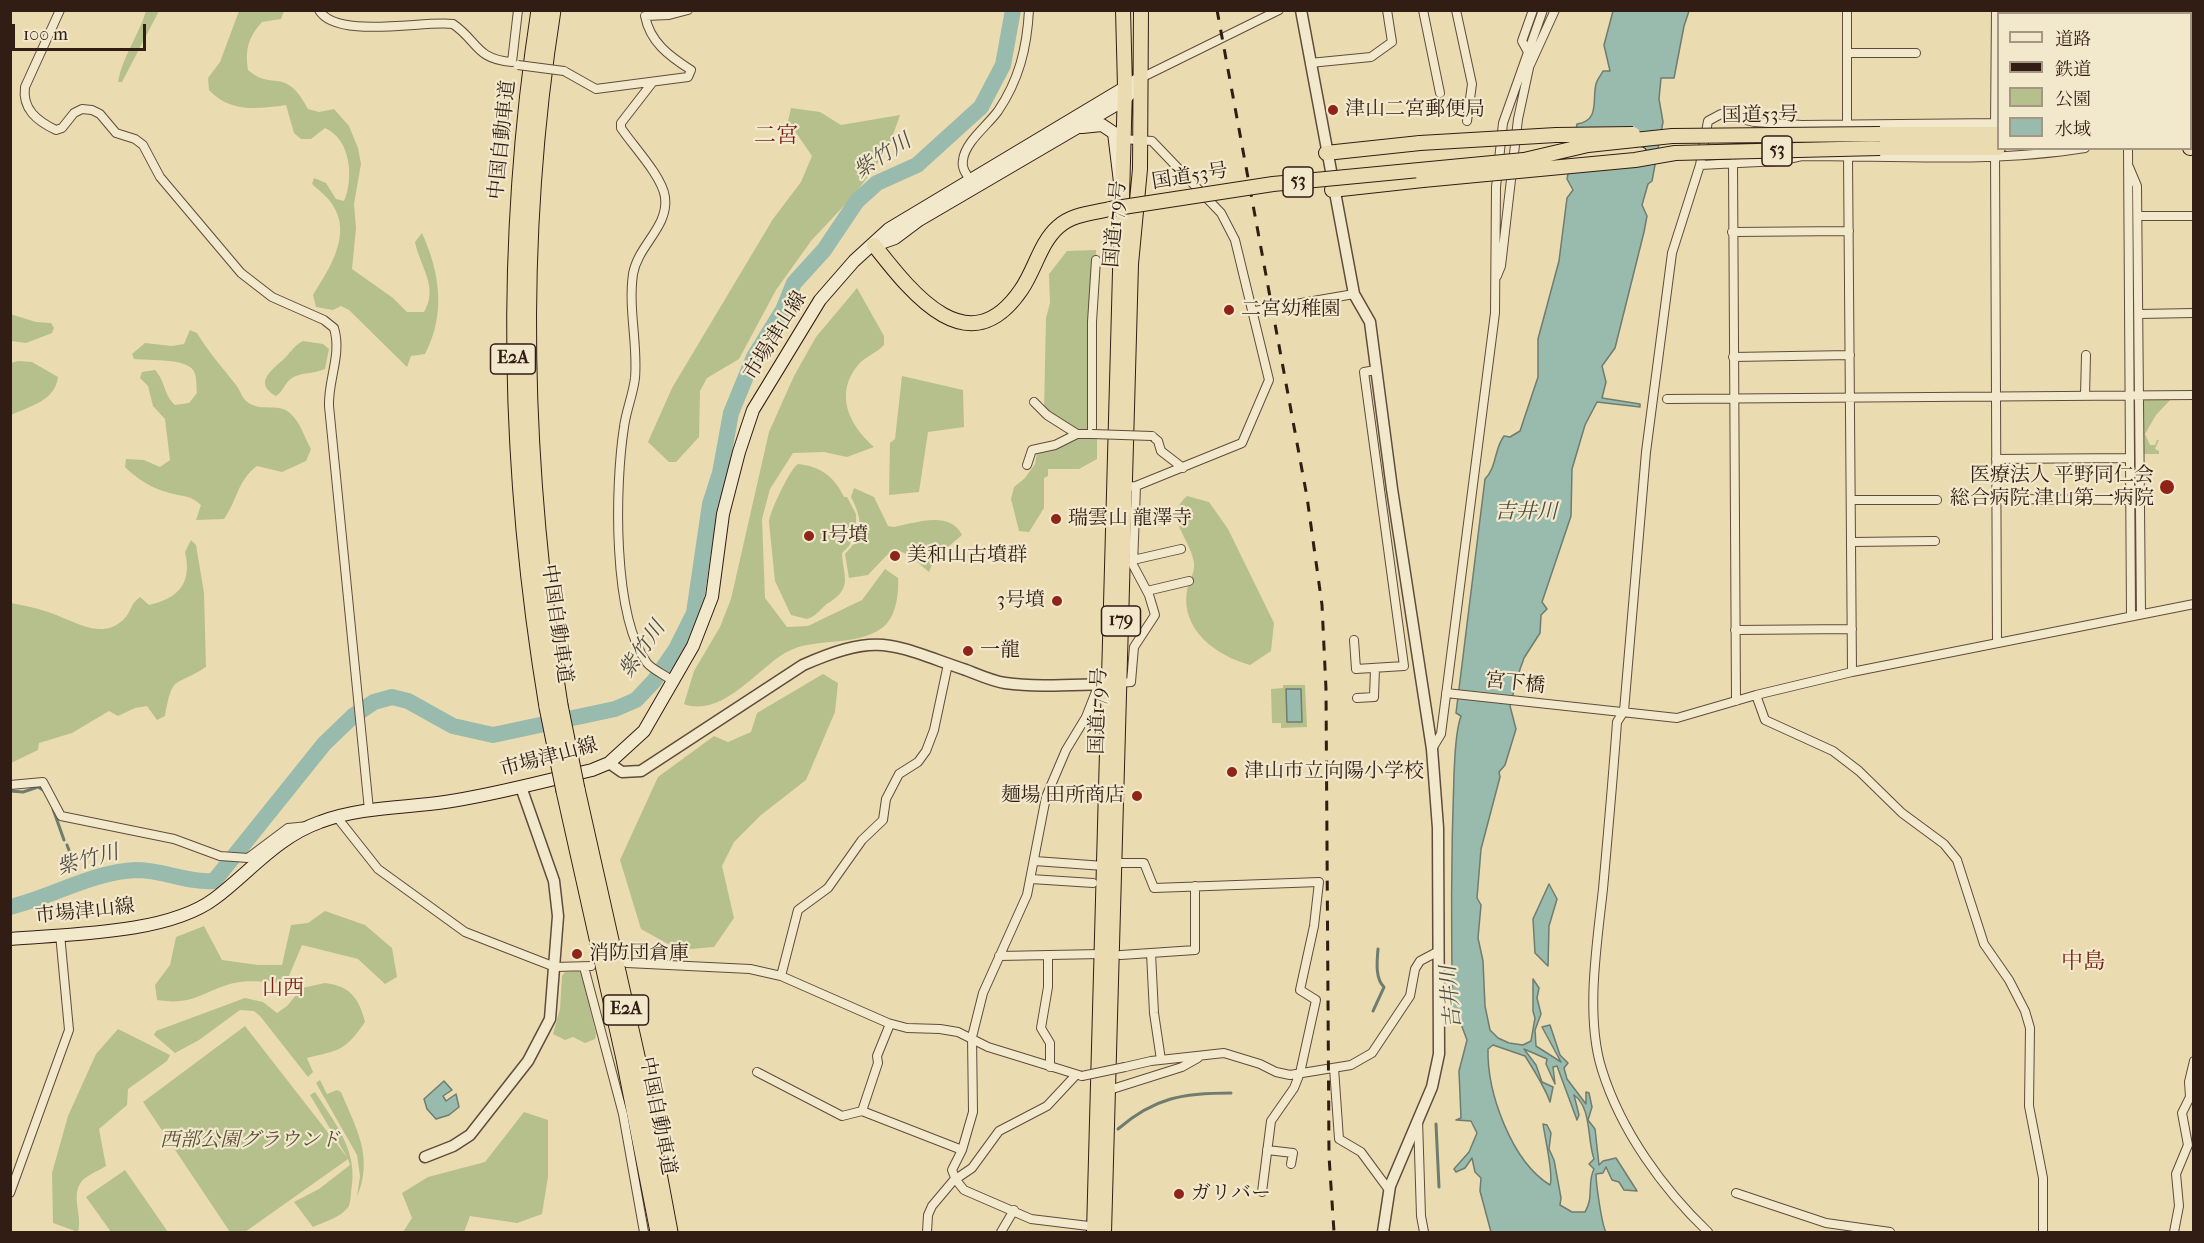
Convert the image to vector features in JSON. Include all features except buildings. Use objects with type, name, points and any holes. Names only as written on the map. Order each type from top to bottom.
[{"type":"highway","name":"中国自動車道","points":[[539,10],[520,172],[513,303],[513,369],[526,569],[658,1233]]},
{"type":"highway","name":"中国自動車道","points":[[553,10],[535,164],[530,236],[527,369],[537,537],[553,706]]},
{"type":"highway","name":"国道179号","points":[[1123,10],[1125,94],[1121,189],[1125,487]]},
{"type":"highway","name":"国道179号","points":[[1099,1230],[1109,865],[1109,684],[1125,487],[1131,264],[1141,138],[1142,10]]},
{"type":"highway","points":[[1326,153],[1420,143],[1615,133],[1672,136]]},
{"type":"highway","name":"国道53号","points":[[1524,160],[1588,146],[1672,136],[1903,134],[1937,140],[1997,138]]},
{"type":"highway","name":"国道53号","points":[[874,245],[909,289],[927,306],[950,320],[976,323],[1004,312],[1023,288],[1040,252],[1058,227],[1073,217],[1110,209],[1273,184],[1524,160],[1675,153],[1880,148],[1997,138]]},
{"type":"highway","points":[[1332,190],[1635,160],[1675,153]]},
{"type":"highway","name":"中国自動車道","points":[[570,790],[637,1056],[670,1233]]},
{"type":"highway","name":"国道179号","points":[[1103,1092],[1101,954],[1109,865]]},
{"type":"main road","name":"市場津山線","points":[[10,939],[165,922],[192,912],[213,900],[265,855],[308,826],[336,816],[369,810],[447,802],[521,787],[592,770],[609,763],[644,731],[669,678],[693,646],[712,597],[723,514],[736,460],[753,410],[820,300],[854,261],[889,229],[1077,128],[1125,94],[1141,78]]},
{"type":"main road","name":"市場津山線","points":[[973,183],[1125,94]]},
{"type":"main road","points":[[1077,128],[1102,125],[1114,133],[1116,167],[1121,189]]},
{"type":"street","points":[[60,10],[25,87],[24,97],[30,113],[56,130],[62,128],[74,113],[82,110],[92,110],[100,114],[116,133],[135,139],[148,153],[160,177],[241,273],[272,297],[324,320],[334,328],[337,354],[330,385],[329,406],[369,810]]},
{"type":"street","points":[[319,10],[325,17],[368,27],[453,24],[473,46],[491,58],[564,71],[596,89],[688,77],[691,70],[659,46],[647,28],[645,16],[688,10]]},
{"type":"street","points":[[515,63],[518,10]]},
{"type":"street","points":[[973,183],[963,169],[965,151],[997,112],[1018,74],[1025,53],[1029,10]]},
{"type":"street","points":[[1141,78],[1279,10]]},
{"type":"street","points":[[1301,10],[1332,190],[1354,294],[1370,322],[1392,489],[1432,749],[1438,828],[1439,1054],[1432,1087],[1389,1190],[1383,1233]]},
{"type":"street","points":[[1310,63],[1371,57],[1392,42],[1387,10]]},
{"type":"street","points":[[1424,10],[1440,93]]},
{"type":"street","points":[[1456,10],[1472,84],[1467,121]]},
{"type":"street","points":[[1496,279],[1501,266],[1518,119],[1528,68],[1528,52],[1522,41],[1533,10]]},
{"type":"street","points":[[1432,749],[1442,734],[1491,351],[1496,279],[1496,187],[1503,123],[1543,10]]},
{"type":"street","points":[[1528,68],[1555,10]]},
{"type":"street","points":[[1847,10],[1847,124]]},
{"type":"street","points":[[1996,10],[1997,643]]},
{"type":"street","points":[[1847,53],[1916,53]]},
{"type":"street","points":[[652,83],[621,123],[621,128],[664,193],[666,209],[657,230],[640,251],[633,273],[631,302],[635,377],[624,426],[618,500],[618,533],[625,596],[640,651],[649,665],[669,678]]},
{"type":"street","points":[[1708,1233],[1672,1192],[1637,1144],[1618,1110],[1601,1069],[1593,984],[1617,722],[1624,711],[1646,452],[1672,253],[1700,165],[1708,121],[1714,116],[1721,114],[1754,122],[1802,125],[1847,124],[1997,138]]},
{"type":"street","points":[[1802,125],[1802,156]]},
{"type":"street","points":[[609,763],[622,772],[641,771],[777,681],[829,653],[868,643],[884,643],[1005,683],[1109,684],[1131,682],[1134,647],[1155,615],[1147,591],[1133,565],[1125,487],[1183,468],[1242,443],[1269,380],[1255,311],[1235,240],[1221,213],[1152,141],[1141,138],[1122,139]]},
{"type":"street","points":[[1700,165],[1779,161],[1802,156],[1848,156],[1997,138]]},
{"type":"street","points":[[2034,150],[2047,154],[2072,150]]},
{"type":"street","points":[[2128,150],[2131,616]]},
{"type":"street","points":[[1848,156],[1852,672]]},
{"type":"street","points":[[2128,163],[2138,186],[2141,614]]},
{"type":"street","points":[[1733,164],[1736,701]]},
{"type":"street","points":[[2138,216],[2193,216]]},
{"type":"street","points":[[1732,232],[1849,231]]},
{"type":"street","points":[[1092,434],[1092,322],[1096,260]]},
{"type":"street","points":[[1255,311],[1354,294]]},
{"type":"street","points":[[2139,314],[2193,313]]},
{"type":"street","points":[[1733,357],[1850,355]]},
{"type":"street","points":[[2085,396],[2086,355]]},
{"type":"street","points":[[1354,640],[1356,669],[1404,666],[1364,372],[1376,370]]},
{"type":"street","points":[[1667,399],[2193,395]]},
{"type":"street","points":[[1035,402],[1047,415],[1077,434]]},
{"type":"street","points":[[1027,465],[1032,450],[1055,445],[1077,434],[1092,434],[1152,436],[1158,441],[1161,451],[1183,468]]},
{"type":"street","points":[[1996,459],[2130,458]]},
{"type":"street","points":[[1380,490],[1392,489]]},
{"type":"street","points":[[1997,499],[2130,500]]},
{"type":"street","points":[[1851,500],[1936,500]]},
{"type":"street","points":[[1851,542],[1935,541]]},
{"type":"street","points":[[1133,560],[1181,549]]},
{"type":"street","points":[[1147,591],[1189,581]]},
{"type":"street","name":"宮下橋","points":[[1446,693],[1677,718],[1756,695],[1852,672],[2193,604]]},
{"type":"street","points":[[1398,624],[1412,623]]},
{"type":"street","points":[[1735,630],[1852,629]]},
{"type":"street","points":[[781,976],[798,910],[828,888],[862,840],[883,820],[886,799],[899,774],[918,762],[926,751],[934,730],[948,664]]},
{"type":"street","points":[[1357,698],[1374,697],[1375,668]]},
{"type":"street","points":[[1099,1230],[1031,1219],[964,1190],[952,1170],[962,1150],[973,1112],[972,1037],[983,993],[1027,895],[1046,797],[1066,750],[1109,684]]},
{"type":"street","points":[[1756,695],[1765,720],[1833,751],[1859,771],[1902,813],[1944,844],[1957,860],[1984,944],[2009,980],[2025,1011],[2030,1028],[2029,1106],[2043,1178],[2043,1233]]},
{"type":"street","points":[[10,785],[43,782],[61,816],[174,839],[220,856],[248,858],[288,828],[308,826]]},
{"type":"street","points":[[425,1157],[453,1146],[470,1135],[528,1061],[550,1019],[558,916],[554,881],[521,787]]},
{"type":"street","points":[[336,816],[378,869],[441,916],[474,936],[555,968],[587,966],[623,1114],[644,1233]]},
{"type":"street","points":[[1035,861],[1109,865],[1144,862],[1154,888],[1319,882],[1314,926],[1300,990],[1316,1000],[1300,1073],[1294,1088],[1270,1121],[1262,1192]]},
{"type":"street","points":[[1031,879],[1093,883]]},
{"type":"street","points":[[1121,955],[1195,950],[1195,886]]},
{"type":"street","points":[[10,1193],[69,1030],[60,934]]},
{"type":"street","points":[[627,963],[750,969],[781,976],[890,1024],[907,1028],[940,1029],[972,1037],[987,1047],[1078,1076],[1161,1060],[1224,1053],[1276,1072],[1300,1073],[1351,1065],[1372,1053],[1410,996],[1415,969],[1420,961],[1437,952]]},
{"type":"street","points":[[1151,953],[1154,1013],[1161,1060]]},
{"type":"street","points":[[999,956],[1101,954]]},
{"type":"street","points":[[1048,955],[1048,987],[1041,1028],[1050,1043],[1050,1067]]},
{"type":"street","points":[[862,1111],[878,1064],[877,1056],[890,1024]]},
{"type":"street","points":[[1103,1092],[1182,1067],[1204,1055]]},
{"type":"street","points":[[2174,1233],[2179,1206],[2176,1174],[2188,1145],[2182,1113],[2190,1096],[2189,1082],[2193,1061]]},
{"type":"street","points":[[1334,1068],[1339,1139],[1361,1152],[1389,1190]]},
{"type":"street","points":[[757,1072],[842,1116],[862,1111],[962,1150]]},
{"type":"street","points":[[927,1233],[928,1215],[932,1206],[956,1180],[972,1168],[999,1131],[1047,1106],[1078,1076]]},
{"type":"street","points":[[1418,1119],[1421,1216],[1424,1233]]},
{"type":"street","points":[[1267,1150],[1293,1153],[1291,1164]]},
{"type":"street","points":[[1736,1193],[1826,1223],[1890,1233]]},
{"type":"street","points":[[1001,1233],[1014,1210]]},
{"type":"green space","points":[[146,11],[159,11],[122,82],[118,82],[123,64]]},
{"type":"green space","points":[[239,11],[284,11],[281,19],[262,22],[253,33],[247,50],[248,70],[265,79],[286,83],[300,96],[308,109],[319,112],[334,109],[349,126],[358,148],[361,164],[354,204],[356,228],[352,269],[393,298],[407,312],[424,312],[430,294],[427,277],[415,242],[422,233],[433,263],[438,309],[432,339],[425,354],[411,356],[407,367],[349,310],[341,306],[333,310],[316,307],[313,295],[332,263],[340,227],[338,215],[332,204],[312,184],[314,178],[326,183],[336,199],[344,201],[349,182],[349,171],[345,150],[340,141],[334,133],[325,128],[311,139],[301,139],[294,133],[286,105],[245,108],[226,103],[209,90],[208,78],[220,62]]},
{"type":"green space","points":[[791,108],[820,112],[841,125],[900,115],[888,149],[855,194],[811,241],[776,290],[739,359],[707,378],[700,391],[699,437],[676,462],[669,462],[648,442],[672,388],[773,219],[801,182],[812,156],[788,121]]},
{"type":"green space","points":[[1096,250],[1089,432],[1079,432],[1044,410],[1046,318],[1050,303],[1049,274],[1067,251]]},
{"type":"green space","points":[[857,288],[884,336],[884,345],[858,365],[847,387],[846,398],[852,419],[874,447],[847,457],[824,452],[793,453],[770,489],[762,519],[765,598],[787,627],[808,626],[862,600],[885,569],[898,578],[897,598],[891,618],[882,628],[859,638],[808,645],[785,653],[738,690],[712,704],[698,707],[684,704],[694,671],[720,627],[731,599],[769,432],[794,376],[816,337]]},
{"type":"green space","points":[[10,314],[36,322],[51,323],[54,328],[52,333],[26,343],[11,341]]},
{"type":"green space","points":[[190,330],[197,333],[246,401],[251,405],[280,408],[290,413],[300,426],[311,449],[306,461],[282,472],[257,466],[241,484],[224,519],[196,520],[201,505],[197,502],[151,486],[125,467],[126,459],[144,460],[160,467],[170,460],[165,419],[153,406],[148,386],[140,378],[142,372],[155,370],[168,397],[175,405],[189,403],[197,393],[195,374],[186,365],[178,362],[134,359],[132,354],[145,343],[172,346],[184,344]]},
{"type":"green space","points":[[303,341],[323,344],[329,349],[325,369],[292,378],[276,396],[265,386],[265,380],[271,370]]},
{"type":"green space","points":[[32,362],[58,377],[56,385],[47,397],[11,415],[11,363]]},
{"type":"green space","points":[[902,376],[963,390],[964,427],[928,432],[919,492],[889,495],[890,443],[895,439]]},
{"type":"green space","points":[[2142,399],[2171,399],[2156,415],[2145,434],[2150,445],[2155,445],[2159,440],[2155,449],[2159,451],[2159,454],[2142,454]]},
{"type":"green space","points":[[1076,438],[1097,439],[1097,459],[1079,469],[1048,469],[1048,476],[1044,478],[1044,508],[1029,532],[1019,531],[1011,499],[1014,487],[1025,478],[1035,464],[1037,453]]},
{"type":"green space","points":[[798,464],[813,467],[831,478],[844,497],[847,497],[856,514],[856,531],[849,546],[842,553],[845,581],[842,591],[817,614],[807,619],[791,615],[775,581],[769,522],[781,491]]},
{"type":"green space","points":[[854,488],[874,497],[888,526],[941,520],[956,527],[962,535],[935,558],[929,572],[909,555],[897,550],[887,555],[868,575],[849,578],[845,554],[856,540],[860,527],[858,513],[851,497]]},
{"type":"green space","points":[[1187,496],[1209,502],[1228,529],[1274,623],[1271,651],[1250,665],[1214,648],[1195,629],[1189,617],[1186,604],[1187,590],[1194,563],[1177,520],[1180,504]]},
{"type":"green space","points":[[191,540],[196,545],[204,593],[206,667],[176,683],[170,693],[165,716],[157,720],[147,706],[135,708],[118,716],[109,711],[72,733],[39,743],[38,750],[11,763],[11,603],[43,610],[84,626],[108,628],[123,620],[140,597],[149,605],[176,593],[185,580],[187,563],[185,552]]},
{"type":"green space","points":[[823,674],[838,683],[835,712],[806,780],[761,815],[734,842],[722,866],[734,918],[714,947],[679,950],[641,929],[620,860],[658,777],[714,736],[728,742],[751,732],[757,713]]},
{"type":"green space","points":[[1283,685],[1305,685],[1307,727],[1281,728],[1281,723],[1272,723],[1271,689],[1283,688]]},
{"type":"green space","points":[[325,911],[365,925],[392,948],[397,977],[385,984],[358,959],[302,945],[286,983],[240,982],[181,1001],[157,1000],[155,985],[170,965],[176,937],[204,926],[222,960],[258,965],[282,965],[291,925],[308,923]]},
{"type":"green space","points":[[578,971],[581,973],[596,1034],[595,1039],[585,1043],[573,1037],[565,1040],[553,1034],[560,1009],[562,976],[565,972]]},
{"type":"green space","points":[[325,983],[347,990],[360,1006],[365,1022],[352,1039],[341,1048],[307,1058],[313,1072],[308,1077],[254,1011],[240,1010],[199,1040],[175,1053],[154,1035],[156,1031],[245,998],[263,1002],[277,1013],[287,1006],[302,988]]},
{"type":"green space","name":"西部公園グラウンド","points":[[245,1026],[347,1157],[310,1095],[315,1092],[338,1127],[349,1151],[353,1177],[349,1206],[337,1216],[313,1227],[294,1202],[319,1189],[350,1165],[348,1159],[245,1232],[230,1232],[143,1102]]},
{"type":"green space","points":[[118,1029],[170,1055],[167,1061],[128,1089],[127,1105],[99,1129],[106,1166],[87,1177],[79,1187],[77,1193],[78,1232],[53,1223],[52,1173],[68,1116],[96,1054]]},
{"type":"green space","points":[[320,1080],[327,1094],[337,1090],[341,1092],[357,1130],[364,1169],[357,1197],[360,1176],[357,1155],[316,1083]]},
{"type":"green space","points":[[524,1112],[548,1120],[548,1177],[542,1214],[517,1223],[470,1216],[464,1232],[403,1232],[412,1218],[402,1193],[428,1177],[485,1162]]},
{"type":"green space","points":[[125,1170],[168,1232],[111,1232],[86,1197]]},
{"type":"water","name":"吉井川","points":[[1613,11],[1689,11],[1674,78],[1661,78],[1659,99],[1663,122],[1652,181],[1648,184],[1642,205],[1647,216],[1644,232],[1615,348],[1602,366],[1606,382],[1602,398],[1640,404],[1640,407],[1597,402],[1585,425],[1572,469],[1571,516],[1542,602],[1547,609],[1541,615],[1540,633],[1524,658],[1510,706],[1516,729],[1505,765],[1499,772],[1500,777],[1481,849],[1477,898],[1481,905],[1478,938],[1483,961],[1485,1006],[1490,1030],[1498,1038],[1509,1043],[1523,1045],[1531,1041],[1535,1018],[1533,979],[1539,988],[1537,998],[1541,1014],[1535,1030],[1536,1046],[1561,1062],[1542,1027],[1550,1025],[1560,1055],[1568,1063],[1564,1068],[1567,1079],[1586,1104],[1586,1092],[1589,1093],[1592,1107],[1588,1120],[1595,1129],[1599,1165],[1603,1161],[1616,1158],[1637,1191],[1624,1190],[1619,1182],[1612,1180],[1606,1167],[1603,1173],[1596,1174],[1606,1232],[1491,1232],[1480,1191],[1481,1178],[1475,1172],[1472,1158],[1465,1168],[1456,1172],[1454,1169],[1469,1152],[1477,1133],[1471,1121],[1456,1120],[1461,1118],[1459,1071],[1467,1040],[1461,1024],[1453,1021],[1453,805],[1456,745],[1461,716],[1456,713],[1485,479],[1492,469],[1498,447],[1504,436],[1510,437],[1520,431],[1538,377],[1538,339],[1559,261],[1567,198],[1573,190],[1567,179],[1577,124],[1589,119],[1594,109],[1597,82],[1603,71],[1610,71],[1604,45]],"holes":[[[1493,1045],[1525,1056],[1550,1102],[1553,1087],[1542,1082],[1536,1065],[1524,1049],[1547,1059],[1546,1064],[1555,1084],[1553,1067],[1557,1066],[1577,1120],[1579,1115],[1574,1095],[1584,1108],[1594,1159],[1589,1164],[1594,1169],[1588,1207],[1585,1212],[1572,1212],[1560,1205],[1561,1198],[1554,1160],[1549,1149],[1551,1133],[1547,1125],[1543,1124],[1550,1165],[1550,1185],[1524,1160],[1504,1124],[1492,1085],[1488,1049]]]},
{"type":"water","points":[[1286,689],[1301,689],[1302,722],[1287,722]]},
{"type":"water","points":[[1549,884],[1557,899],[1549,926],[1548,966],[1535,953],[1533,919]]},
{"type":"water","points":[[444,1081],[452,1090],[443,1096],[446,1101],[456,1094],[459,1107],[449,1115],[436,1119],[427,1109],[424,1099]]},
{"type":"waterway","name":"紫竹川","points":[[10,907],[88,880],[120,872],[136,870],[214,881],[324,744],[353,716],[374,702],[392,697],[408,701],[453,726],[493,735],[615,709],[636,700],[654,681],[676,649],[694,613],[710,504],[720,473],[731,413],[754,357],[783,310],[794,283],[824,250],[857,201],[877,183],[917,165],[981,107],[1003,65],[1013,10]]},
{"type":"waterway","points":[[10,791],[23,792],[38,787],[43,790]]},
{"type":"waterway","points":[[53,809],[64,840]]},
{"type":"waterway","points":[[67,845],[77,871]]},
{"type":"waterway","points":[[1373,1011],[1384,987],[1378,975],[1378,949]]},
{"type":"waterway","points":[[1118,1129],[1145,1110],[1171,1099],[1199,1094],[1231,1093]]},
{"type":"waterway","points":[[1436,1124],[1439,1187]]},
{"type":"railway","points":[[1217,10],[1307,497],[1322,605],[1326,689],[1329,1156],[1334,1232]]},
{"type":"place","name":"津山二宮郵便局","points":[[1333,110]]},
{"type":"place","name":"二宮幼稚園","points":[[1229,310]]},
{"type":"place","name":"医療法人 平野同仁会 総合病院 津山第一病院","points":[[2167,487]]},
{"type":"place","name":"瑞雲山 龍澤寺","points":[[1056,519]]},
{"type":"place","name":"1号墳","points":[[809,536]]},
{"type":"place","name":"美和山古墳群","points":[[895,556]]},
{"type":"place","name":"3号墳","points":[[1057,601]]},
{"type":"place","name":"一龍","points":[[968,651]]},
{"type":"place","name":"津山市立向陽小学校","points":[[1232,772]]},
{"type":"place","name":"麺場 田所商店","points":[[1137,796]]},
{"type":"place","name":"消防団倉庫","points":[[577,954]]},
{"type":"place","name":"ガリバー","points":[[1179,1194]]},
{"type":"district","name":"二宮","points":[[776,137]]},
{"type":"district","name":"中島","points":[[2083,963]]},
{"type":"district","name":"山西","points":[[283,989]]}]
